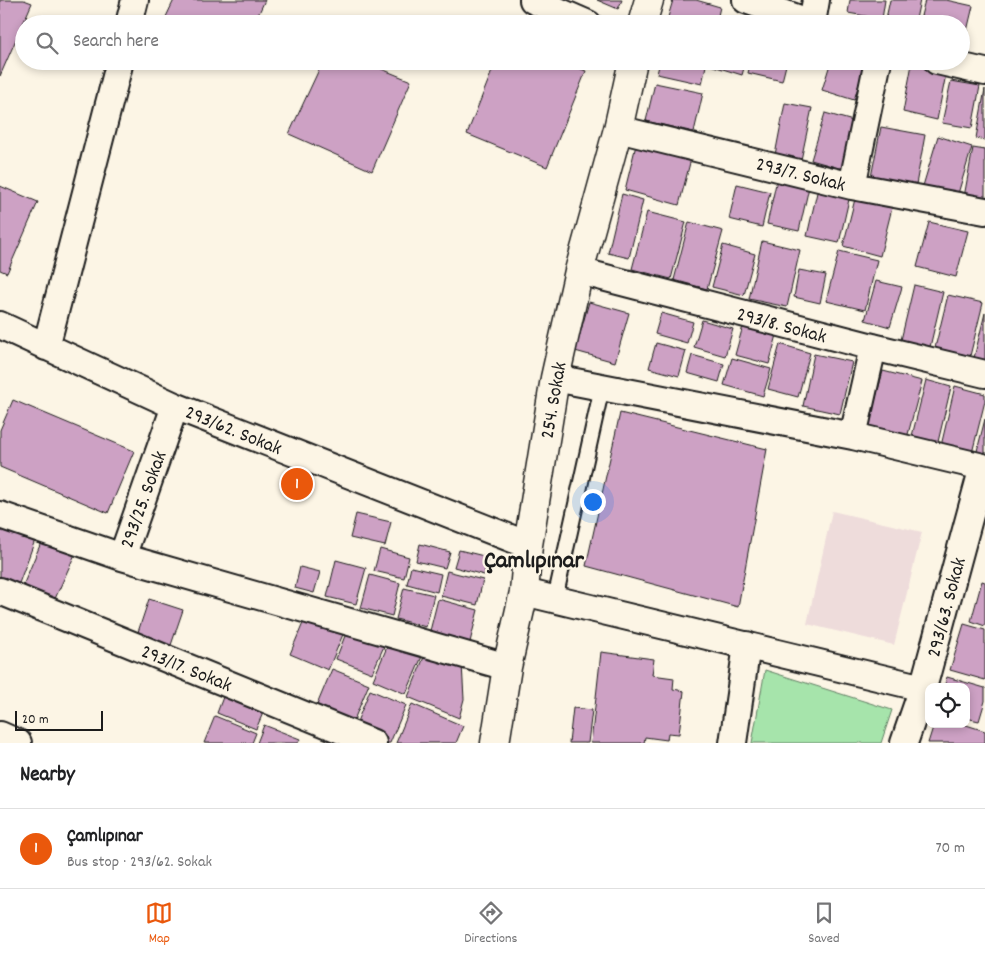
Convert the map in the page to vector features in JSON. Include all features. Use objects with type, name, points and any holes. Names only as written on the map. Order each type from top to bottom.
[{"type":"street","points":[[131,15],[135,0]]},
{"type":"street","points":[[532,0],[567,15]]},
{"type":"street","points":[[644,15],[648,0]]},
{"type":"street","points":[[746,0],[810,15]]},
{"type":"street","points":[[970,69],[985,72]]},
{"type":"street","points":[[46,347],[118,70]]},
{"type":"street","name":"254. Sokak","points":[[495,743],[507,667],[524,592],[528,546],[555,378],[579,271],[618,129],[631,70]]},
{"type":"street","points":[[852,186],[876,70]]},
{"type":"street","name":"293/7. Sokak","points":[[618,129],[852,186],[985,212]]},
{"type":"street","name":"293/8. Sokak","points":[[579,271],[985,374]]},
{"type":"street","name":"293/62. Sokak","points":[[0,325],[175,406],[528,546]]},
{"type":"street","points":[[853,436],[873,347]]},
{"type":"street","name":"293/63. Sokak","points":[[555,378],[853,436],[984,467],[923,688],[904,743]]},
{"type":"street","name":"293/25. Sokak","points":[[0,516],[122,557],[175,406]]},
{"type":"street","points":[[122,557],[507,667]]},
{"type":"street","name":"293/17. Sokak","points":[[0,590],[373,743]]},
{"type":"street","points":[[524,592],[923,688]]},
{"type":"street","points":[[733,743],[746,645]]},
{"type":"street","points":[[0,735],[18,743]]},
{"type":"lane","points":[[555,599],[602,386]]},
{"type":"shaded area","points":[[832,511],[922,532],[894,645],[807,624]]},
{"type":"green space","points":[[765,670],[892,710],[881,743],[752,743]]},
{"type":"building","points":[[0,0],[24,0],[32,3],[27,15],[15,15],[15,42],[0,76]]},
{"type":"building","points":[[174,0],[265,0],[258,15],[167,15]]},
{"type":"building","points":[[597,0],[622,0],[618,9]]},
{"type":"building","points":[[673,0],[696,0],[720,7],[718,15],[669,15]]},
{"type":"building","points":[[850,0],[885,0],[883,15],[848,13]]},
{"type":"building","points":[[890,0],[920,0],[917,15],[887,15]]},
{"type":"building","points":[[925,0],[946,0],[973,6],[970,19],[970,15],[921,15]]},
{"type":"building","points":[[319,70],[384,70],[411,81],[372,171],[289,134]]},
{"type":"building","points":[[492,70],[586,71],[547,167],[467,134]]},
{"type":"building","points":[[658,70],[705,70],[702,84],[657,74]]},
{"type":"building","points":[[726,70],[743,70],[742,75]]},
{"type":"building","points":[[749,70],[785,70],[782,81],[748,73]]},
{"type":"building","points":[[828,70],[863,70],[854,100],[822,90]]},
{"type":"building","points":[[911,70],[947,70],[937,120],[903,112]]},
{"type":"building","points":[[951,81],[980,86],[972,128],[942,123]]},
{"type":"building","points":[[655,83],[703,93],[694,132],[646,121]]},
{"type":"building","points":[[985,89],[985,140],[976,138]]},
{"type":"building","points":[[785,103],[812,108],[801,160],[775,155]]},
{"type":"building","points":[[825,113],[860,123],[846,170],[811,160]]},
{"type":"building","points":[[881,127],[925,135],[915,190],[870,182]]},
{"type":"building","points":[[938,136],[972,147],[957,197],[923,186]]},
{"type":"building","points":[[636,145],[691,159],[679,205],[625,190]]},
{"type":"building","points":[[973,148],[985,150],[985,202],[964,197]]},
{"type":"building","points":[[777,179],[809,187],[799,231],[767,224]]},
{"type":"building","points":[[737,184],[770,192],[762,227],[729,219]]},
{"type":"building","points":[[0,186],[38,202],[7,273],[0,270]]},
{"type":"building","points":[[818,188],[850,195],[839,243],[807,236]]},
{"type":"building","points":[[622,194],[643,200],[629,258],[608,253]]},
{"type":"building","points":[[855,199],[892,208],[880,256],[843,246]]},
{"type":"building","points":[[647,212],[686,222],[671,279],[632,269]]},
{"type":"building","points":[[689,222],[723,231],[707,289],[674,280]]},
{"type":"building","points":[[929,222],[968,231],[956,277],[917,267]]},
{"type":"building","points":[[762,241],[800,250],[787,307],[749,299]]},
{"type":"building","points":[[723,245],[755,254],[744,295],[712,287]]},
{"type":"building","points":[[839,251],[877,260],[865,310],[826,301]]},
{"type":"building","points":[[799,270],[826,275],[820,303],[794,297]]},
{"type":"building","points":[[876,281],[902,287],[890,327],[865,320]]},
{"type":"building","points":[[914,285],[943,292],[930,347],[901,340]]},
{"type":"building","points":[[948,295],[983,303],[970,356],[935,348]]},
{"type":"building","points":[[589,302],[629,313],[615,362],[575,351]]},
{"type":"building","points":[[661,313],[693,322],[687,343],[655,334]]},
{"type":"building","points":[[985,313],[985,360],[974,358]]},
{"type":"building","points":[[702,320],[733,329],[725,356],[694,347]]},
{"type":"building","points":[[743,326],[777,335],[769,364],[735,355]]},
{"type":"building","points":[[656,343],[686,351],[679,376],[649,368]]},
{"type":"building","points":[[780,344],[810,353],[798,397],[768,389]]},
{"type":"building","points":[[814,354],[852,362],[840,414],[803,406]]},
{"type":"building","points":[[692,355],[724,364],[719,382],[687,373]]},
{"type":"building","points":[[732,358],[771,369],[763,396],[724,385]]},
{"type":"building","points":[[883,371],[922,381],[907,438],[868,428]]},
{"type":"building","points":[[926,380],[951,387],[937,446],[911,440]]},
{"type":"building","points":[[955,386],[985,394],[985,401],[972,453],[941,446]]},
{"type":"building","points":[[13,400],[134,451],[108,513],[0,467],[0,430]]},
{"type":"building","points":[[620,413],[767,449],[738,607],[586,566]]},
{"type":"building","points":[[985,419],[985,457],[976,455]]},
{"type":"building","points":[[356,514],[391,522],[385,546],[350,538]]},
{"type":"building","points":[[0,518],[38,532],[18,586],[0,579]]},
{"type":"building","points":[[43,538],[76,552],[54,601],[22,588]]},
{"type":"building","points":[[420,544],[450,552],[445,568],[416,561]]},
{"type":"building","points":[[380,549],[409,557],[404,578],[374,571]]},
{"type":"building","points":[[459,550],[488,557],[484,575],[454,567]]},
{"type":"building","points":[[336,560],[366,568],[356,604],[327,597]]},
{"type":"building","points":[[300,567],[320,572],[314,593],[295,588]]},
{"type":"building","points":[[411,567],[441,574],[437,592],[407,584]]},
{"type":"building","points":[[447,571],[483,580],[477,605],[441,596]]},
{"type":"building","points":[[370,575],[400,583],[392,616],[361,608]]},
{"type":"building","points":[[982,581],[985,582],[985,626],[971,621]]},
{"type":"building","points":[[404,588],[434,595],[426,627],[396,619]]},
{"type":"building","points":[[149,599],[183,610],[170,648],[136,638]]},
{"type":"building","points":[[438,599],[478,610],[469,646],[429,635]]},
{"type":"building","points":[[306,616],[344,632],[328,670],[290,654]]},
{"type":"building","points":[[964,624],[985,630],[985,680],[950,670]]},
{"type":"building","points":[[348,628],[385,644],[372,673],[336,659]]},
{"type":"building","points":[[390,640],[423,654],[406,694],[373,680]]},
{"type":"building","points":[[426,652],[462,664],[464,699],[459,718],[408,697]]},
{"type":"building","points":[[601,652],[654,659],[652,675],[674,678],[673,689],[684,691],[679,734],[668,733],[667,740],[645,737],[644,743],[591,743]]},
{"type":"building","points":[[332,669],[369,684],[351,727],[314,712]]},
{"type":"building","points":[[947,677],[968,683],[945,683]]},
{"type":"building","points":[[970,684],[985,688],[985,701],[979,721],[970,719]]},
{"type":"building","points":[[370,690],[406,705],[390,743],[354,729]]},
{"type":"building","points":[[223,697],[263,713],[256,729],[217,713]]},
{"type":"building","points":[[412,704],[463,726],[456,743],[396,743]]},
{"type":"building","points":[[573,708],[592,710],[588,743],[569,743]]},
{"type":"building","points":[[215,716],[256,733],[252,743],[204,743]]},
{"type":"building","points":[[264,725],[300,739],[298,743],[257,743]]},
{"type":"building","points":[[970,726],[985,731],[985,743],[928,743],[933,728],[970,728]]},
{"type":"place","name":"Çamlıpınar","points":[[297,484]]},
{"type":"district","name":"Çamlıpınar","points":[[534,558]]}]
